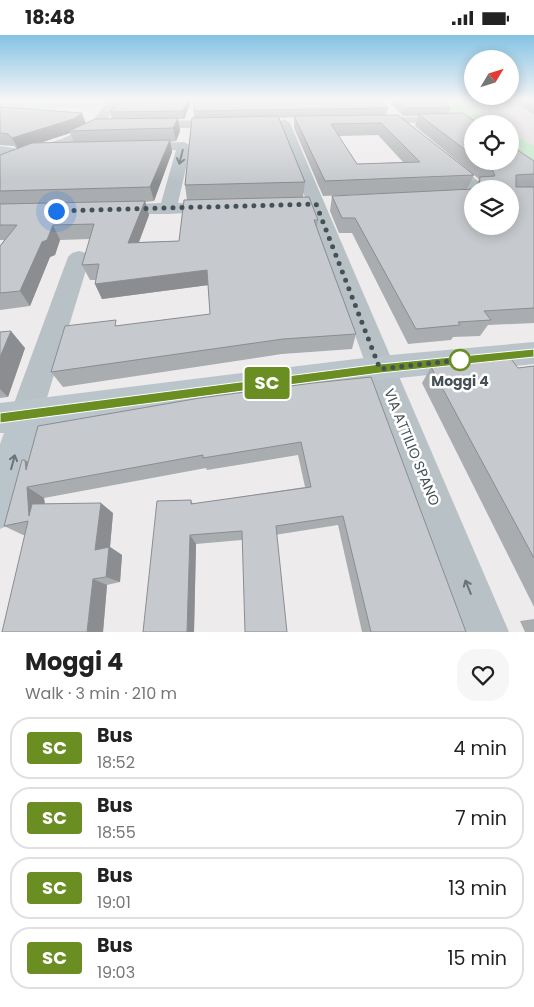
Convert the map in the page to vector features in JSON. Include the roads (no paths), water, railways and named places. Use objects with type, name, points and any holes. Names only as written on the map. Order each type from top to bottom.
[{"type":"street","points":[[2,156],[88,127]]},
{"type":"street","points":[[41,151],[69,141],[94,127]]},
{"type":"street","name":"VIA ATTILIO SPANO","points":[[286,127],[380,369],[486,632]]},
{"type":"street","points":[[406,127],[414,133]]},
{"type":"street","points":[[126,148],[184,146],[168,209]]},
{"type":"street","points":[[2,156],[41,151],[88,149]]},
{"type":"street","points":[[436,152],[469,180]]},
{"type":"street","points":[[89,210],[237,207]]},
{"type":"street","points":[[0,509],[13,416],[79,257]]},
{"type":"street","points":[[13,416],[380,369],[534,353]]},
{"type":"place","name":"Moggi 4","points":[[460,360]]}]
